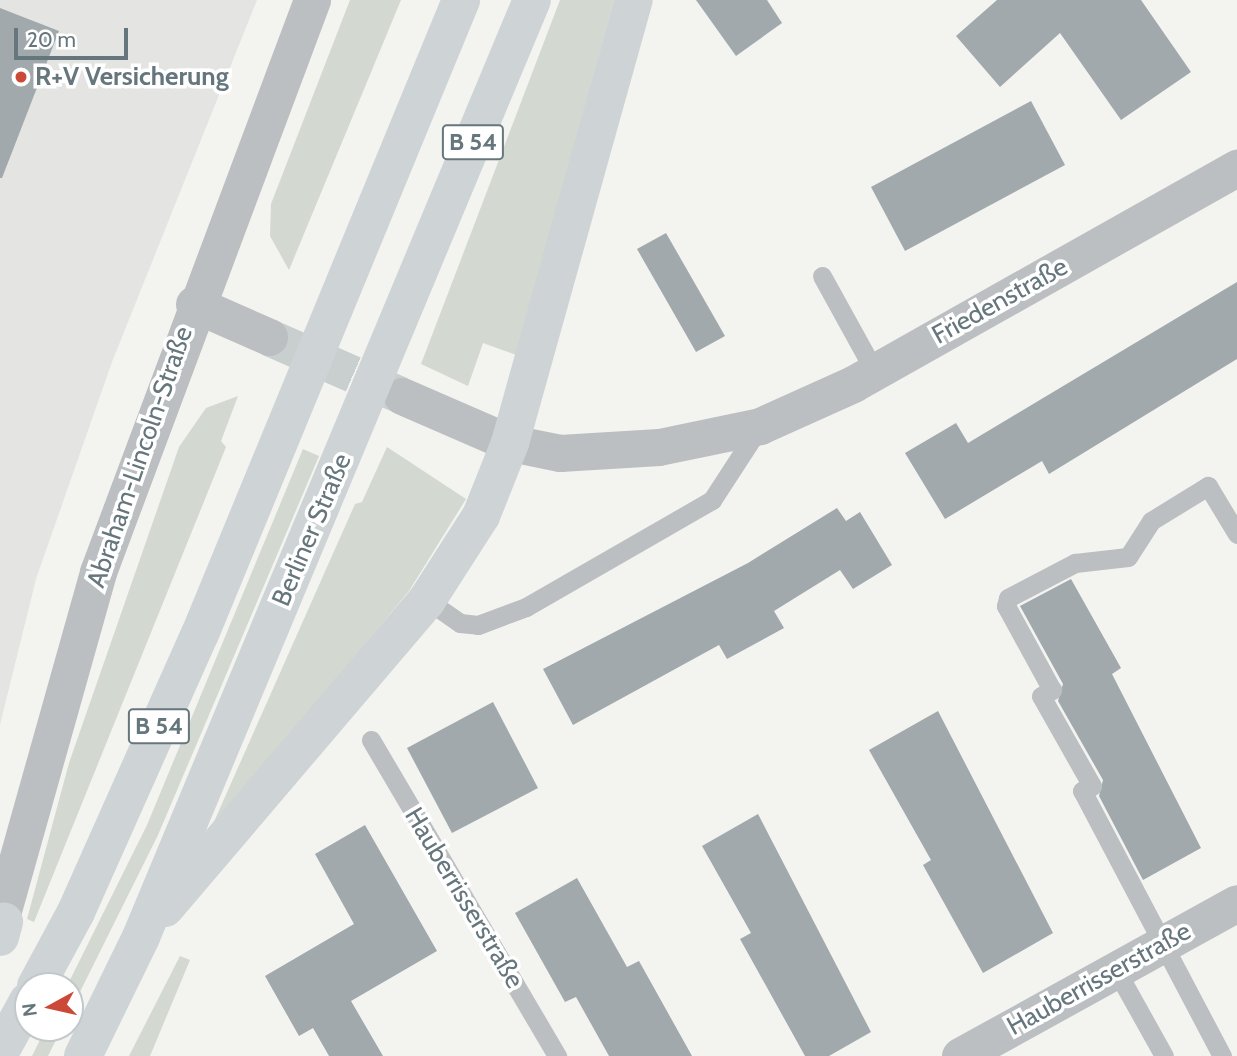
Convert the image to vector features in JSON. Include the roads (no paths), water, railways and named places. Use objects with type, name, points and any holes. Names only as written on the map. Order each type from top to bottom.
[{"type":"main road","name":"B 54","points":[[44,972],[76,912],[273,461],[461,0]]},
{"type":"main road","name":"Berliner Straße","points":[[83,1056],[141,937],[532,0]]},
{"type":"main road","points":[[141,937],[427,600],[481,516],[510,443],[634,0]]},
{"type":"main road","points":[[0,1052],[14,1026]]},
{"type":"street","name":"Abraham-Lincoln-Straße","points":[[1,927],[98,572],[194,304],[312,0]]},
{"type":"street","name":"Friedenstraße","points":[[402,396],[510,443],[560,453],[608,452],[760,426],[875,372],[1237,168]]},
{"type":"street","points":[[194,304],[269,337]]},
{"type":"street","name":"Hauberrisserstraße","points":[[960,1056],[1237,903]]},
{"type":"lane","points":[[822,276],[875,372]]},
{"type":"lane","points":[[427,600],[460,622],[478,625],[526,607],[712,500],[760,426]]},
{"type":"lane","points":[[1223,1056],[1166,942],[1082,790],[1092,786],[1041,696],[1052,690],[1006,606],[1018,592],[1075,563],[1128,556],[1152,521],[1208,486],[1237,534]]},
{"type":"lane","name":"Hauberrisserstraße","points":[[371,740],[557,1056]]},
{"type":"lane","points":[[1116,970],[1164,1056]]},
{"type":"tunnel","points":[[269,337],[401,395]]},
{"type":"place","name":"R+V Versicherung","points":[[21,77]]}]
